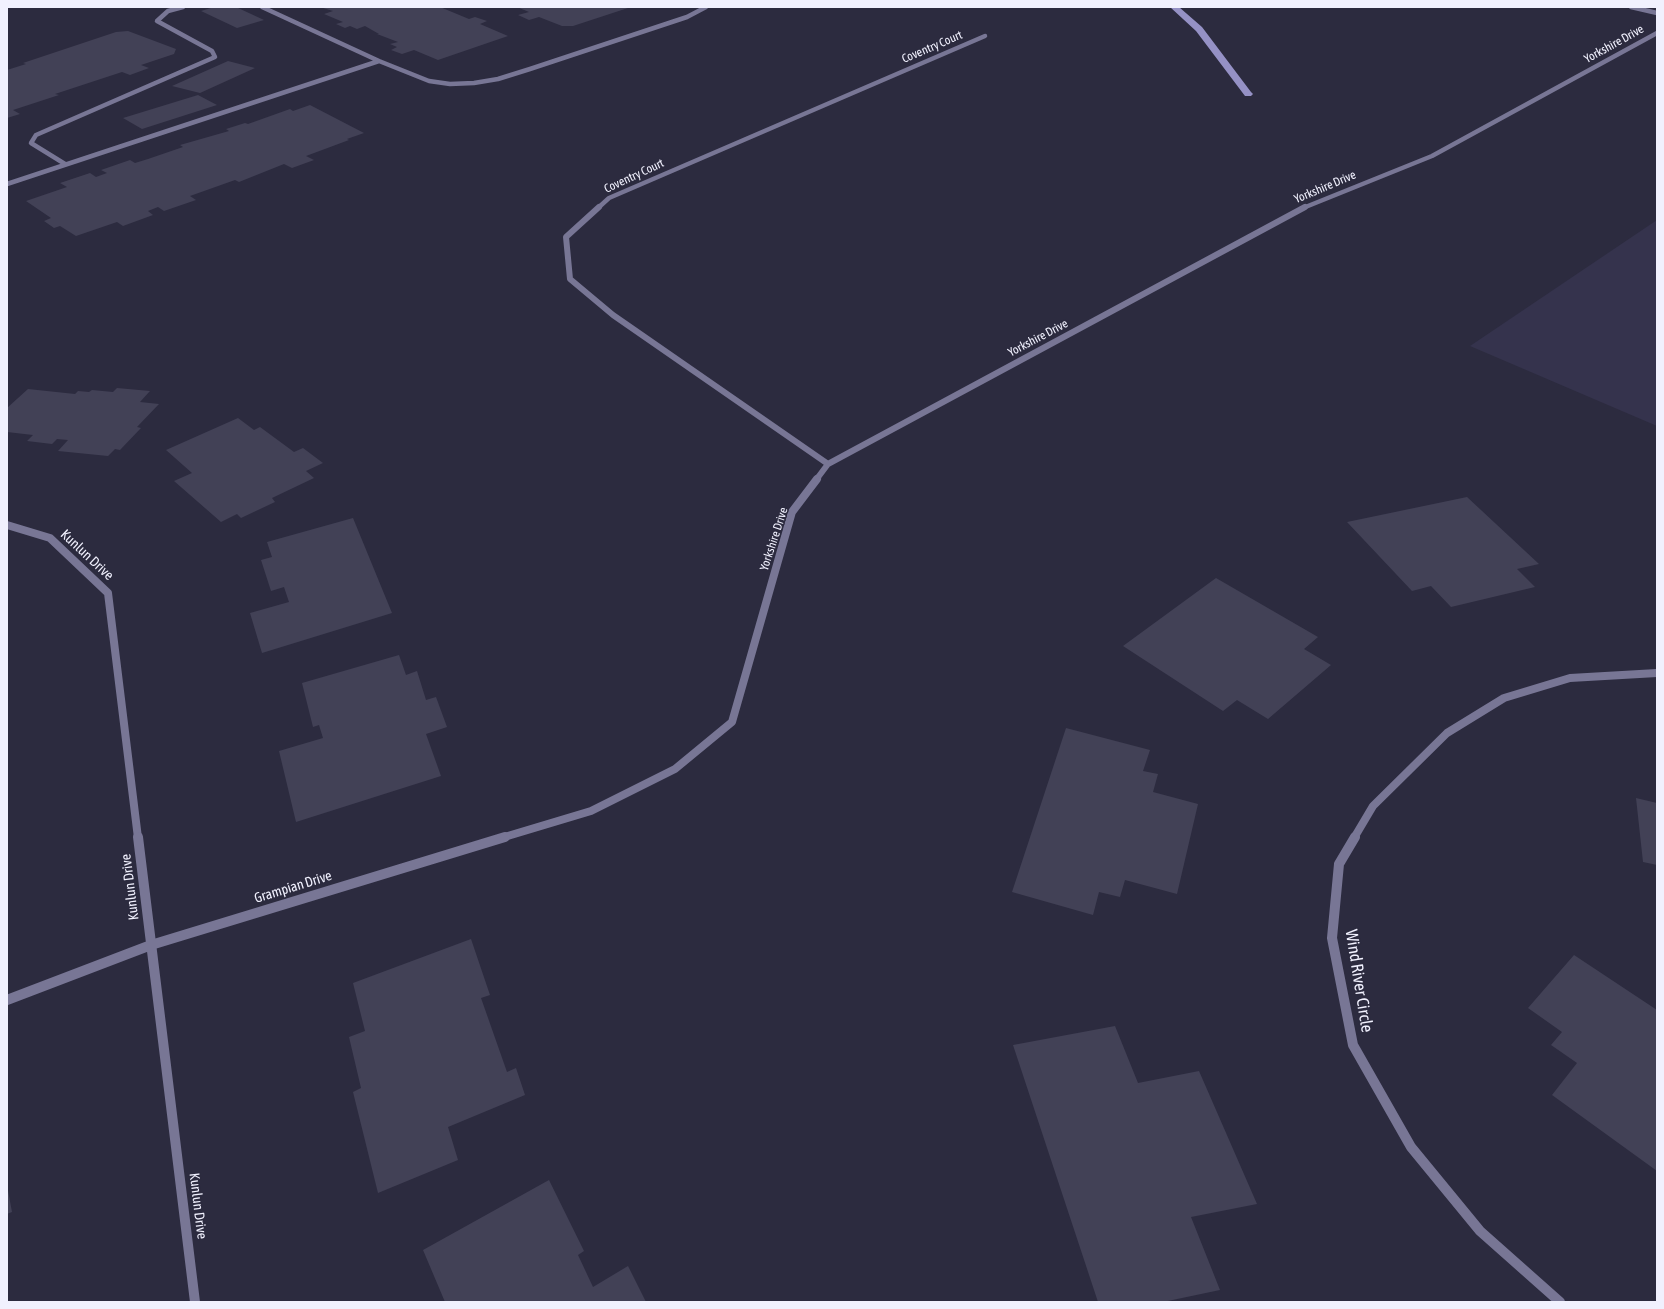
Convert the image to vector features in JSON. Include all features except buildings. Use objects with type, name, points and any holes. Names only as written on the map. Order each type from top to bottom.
[{"type":"street","points":[[65,164],[32,143],[36,135],[215,57],[212,51],[157,21],[168,11],[183,7]]},
{"type":"street","points":[[262,7],[379,61],[429,81],[450,84],[474,83],[498,79],[538,67],[687,17],[706,7]]},
{"type":"street","points":[[1631,7],[1657,13]]},
{"type":"street","name":"Yorkshire Drive","points":[[592,811],[675,769],[732,722],[792,512],[828,464],[1312,202],[1432,156],[1657,33]]},
{"type":"street","name":"Coventry Court","points":[[828,464],[613,315],[570,279],[566,237],[609,198],[985,36]]},
{"type":"street","points":[[7,184],[379,61]]},
{"type":"street","name":"Kunlun Drive","points":[[7,525],[50,538],[108,593],[195,1302]]},
{"type":"street","name":"Wind River Circle","points":[[1560,1302],[1480,1231],[1411,1147],[1353,1045],[1332,938],[1339,864],[1373,806],[1447,733],[1504,698],[1570,678],[1657,672]]},
{"type":"street","name":"Grampian Drive","points":[[7,1000],[151,945],[592,811]]},
{"type":"shaded area","points":[[1657,220],[1657,426],[1470,346]]},
{"type":"waterway","points":[[1174,7],[1199,29],[1248,94]]}]
